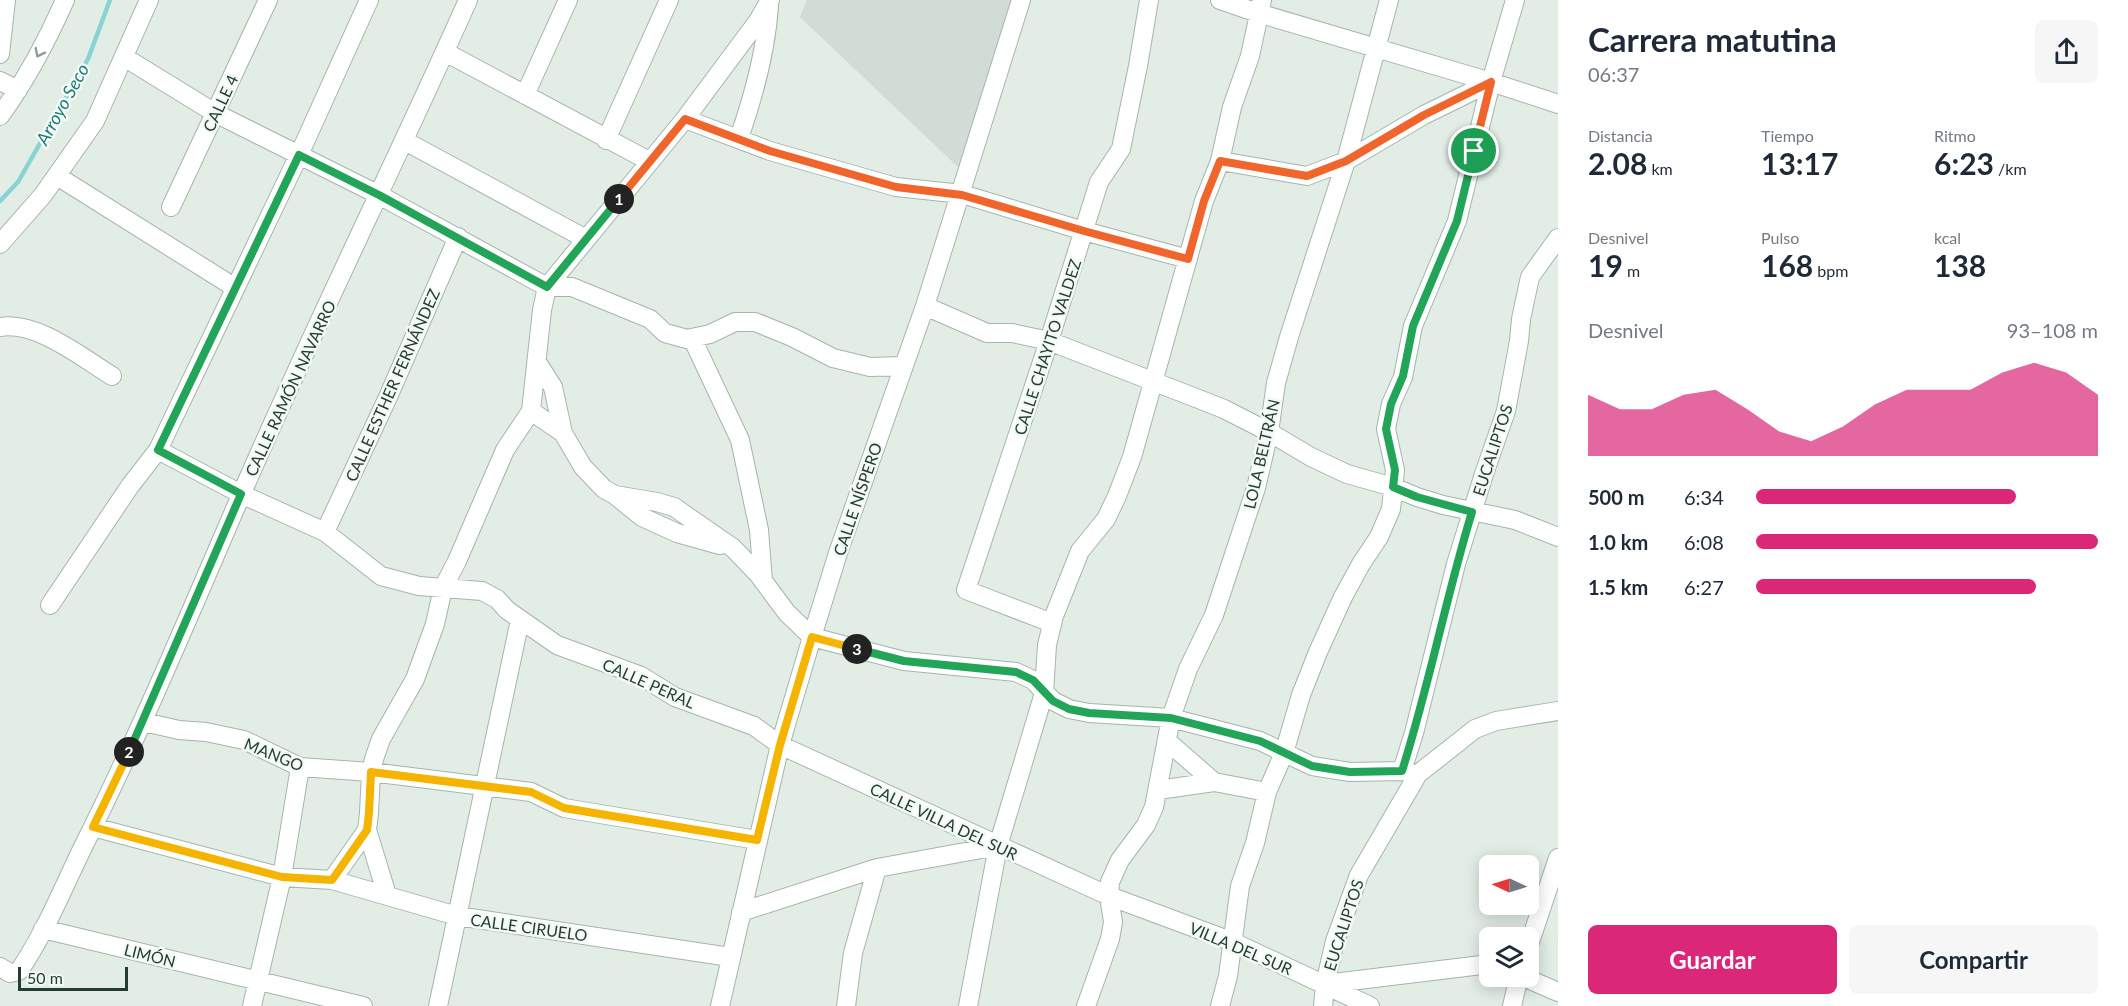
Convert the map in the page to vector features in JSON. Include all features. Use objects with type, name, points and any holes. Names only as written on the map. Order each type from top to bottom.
[{"type":"street","points":[[0,54],[6,0]]},
{"type":"street","points":[[0,116],[36,59],[64,0]]},
{"type":"street","points":[[3,231],[43,195],[95,121],[149,0]]},
{"type":"street","name":"CALLE 4","points":[[171,207],[268,0]]},
{"type":"street","points":[[50,605],[130,486],[158,450],[299,155],[369,0]]},
{"type":"street","name":"CALLE RAMÓN NAVARRO","points":[[0,967],[10,973],[19,971],[43,928],[144,722],[241,494],[468,0]]},
{"type":"street","points":[[525,95],[568,0]]},
{"type":"street","points":[[606,140],[669,0]]},
{"type":"street","name":"CALLE NÍSPERO","points":[[720,1006],[780,745],[812,637],[838,553],[962,195],[1021,0]]},
{"type":"street","name":"CALLE CHAYITO VALDEZ","points":[[1052,623],[966,590],[1099,182],[1121,149],[1149,0]]},
{"type":"street","points":[[1220,0],[1260,7],[1377,47],[1558,104]]},
{"type":"street","name":"LOLA BELTRÁN","points":[[1109,896],[1110,882],[1120,860],[1146,825],[1154,807],[1171,718],[1188,669],[1214,615],[1242,533],[1256,488],[1269,432],[1276,383],[1327,213],[1346,161],[1389,0]]},
{"type":"street","points":[[1220,1006],[1226,990],[1240,886],[1255,843],[1267,792],[1284,753],[1301,695],[1318,652],[1343,597],[1379,537],[1391,509],[1395,470],[1386,429],[1391,404],[1403,376],[1413,326],[1457,221],[1491,82],[1515,0]]},
{"type":"street","points":[[739,138],[755,92],[768,29],[769,1]]},
{"type":"street","points":[[387,895],[367,830],[371,772],[381,739],[415,679],[435,624],[443,588],[505,450],[531,411],[542,310],[547,287],[685,119],[758,21],[769,1]]},
{"type":"street","points":[[968,1006],[998,846],[1044,693],[1047,645],[1052,623],[1080,551],[1106,519],[1132,457],[1204,201],[1220,161],[1232,107],[1250,56],[1260,7]]},
{"type":"street","points":[[445,52],[649,161]]},
{"type":"street","points":[[124,57],[215,113],[379,195],[547,287],[572,287],[650,318],[665,333],[687,339],[710,334],[735,322],[754,322],[792,337],[833,358],[870,367],[904,366]]},
{"type":"street","points":[[0,81],[18,90]]},
{"type":"street","points":[[1220,161],[1307,176],[1346,161],[1424,115],[1491,82]]},
{"type":"street","points":[[685,119],[770,151],[896,187],[962,195],[1188,259]]},
{"type":"street","points":[[405,141],[586,239]]},
{"type":"street","points":[[57,176],[234,287]]},
{"type":"street","name":"CALLE ESTHER FERNÁNDEZ","points":[[325,532],[458,237]]},
{"type":"street","name":"EUCALIPTOS","points":[[1323,1006],[1324,984],[1335,941],[1359,875],[1410,772],[1414,733],[1444,609],[1472,512],[1506,411],[1530,278],[1558,238]]},
{"type":"street","points":[[925,306],[987,333],[1012,333],[1049,341],[1224,409],[1347,474],[1393,487],[1417,497],[1472,512],[1515,520],[1558,537]]},
{"type":"street","points":[[0,327],[12,325],[38,331],[112,376]]},
{"type":"street","points":[[692,338],[740,440],[759,530],[763,581]]},
{"type":"street","points":[[537,362],[553,387],[563,433],[583,467],[604,489],[615,495],[674,507],[733,548],[763,581],[787,613],[812,637],[904,661],[1016,672],[1033,680],[1053,701],[1069,709],[1089,713],[1171,718],[1260,741],[1312,766],[1350,772],[1410,772],[1475,729],[1496,722],[1558,711]]},
{"type":"street","points":[[531,411],[563,433]]},
{"type":"street","name":"CALLE PERAL","points":[[158,450],[241,494],[325,532],[381,576],[419,586],[482,591],[557,645],[641,676],[675,697],[754,726],[780,745]]},
{"type":"street","points":[[438,1006],[520,620]]},
{"type":"street","name":"MANGO","points":[[144,722],[244,740],[300,767],[371,772],[531,792],[564,808],[757,840]]},
{"type":"street","points":[[1167,741],[1214,782]]},
{"type":"street","name":"CALLE VILLA DEL SUR","points":[[780,745],[1109,896]]},
{"type":"street","points":[[252,1006],[282,877],[300,767]]},
{"type":"street","points":[[1158,790],[1214,782],[1267,792]]},
{"type":"street","name":"CALLE CIRUELO","points":[[93,827],[282,877],[332,880],[457,916],[730,957]]},
{"type":"street","points":[[332,880],[367,830]]},
{"type":"street","points":[[741,912],[878,868],[998,846]]},
{"type":"street","points":[[1535,927],[1558,858]]},
{"type":"street","points":[[846,1006],[853,953],[878,868]]},
{"type":"street","points":[[1086,1006],[1110,939],[1113,922],[1109,896]]},
{"type":"street","name":"VILLA DEL SUR","points":[[1109,896],[1233,942],[1370,1006]]},
{"type":"street","name":"LIMÓN","points":[[43,928],[363,1006]]},
{"type":"street","points":[[1324,984],[1479,965]]},
{"type":"street","points":[[1539,984],[1558,992]]},
{"type":"street","points":[[1512,1006],[1517,987]]},
{"type":"shaded area","points":[[807,0],[1016,0],[961,170],[800,17]]},
{"type":"waterway","name":"Arroyo Seco","points":[[0,201],[18,182],[88,59],[110,0]]},
{"type":"route","points":[[1491,82],[1474,151],[1457,221],[1413,326],[1403,376],[1391,404],[1386,429],[1395,470],[1393,487],[1417,497],[1472,512],[1456,564],[1414,733],[1402,771],[1350,772],[1312,766],[1260,741],[1171,718],[1089,713],[1069,709],[1053,701],[1033,680],[1016,672],[904,661],[812,637],[780,745],[757,840],[564,808],[531,792],[371,772],[367,830],[332,880],[282,877],[93,827],[144,722],[241,494],[158,450],[299,155],[458,237],[547,287],[685,119],[770,151],[896,187],[962,195],[1188,259],[1204,201],[1220,161],[1307,176],[1346,161],[1424,115],[1491,82]]}]
